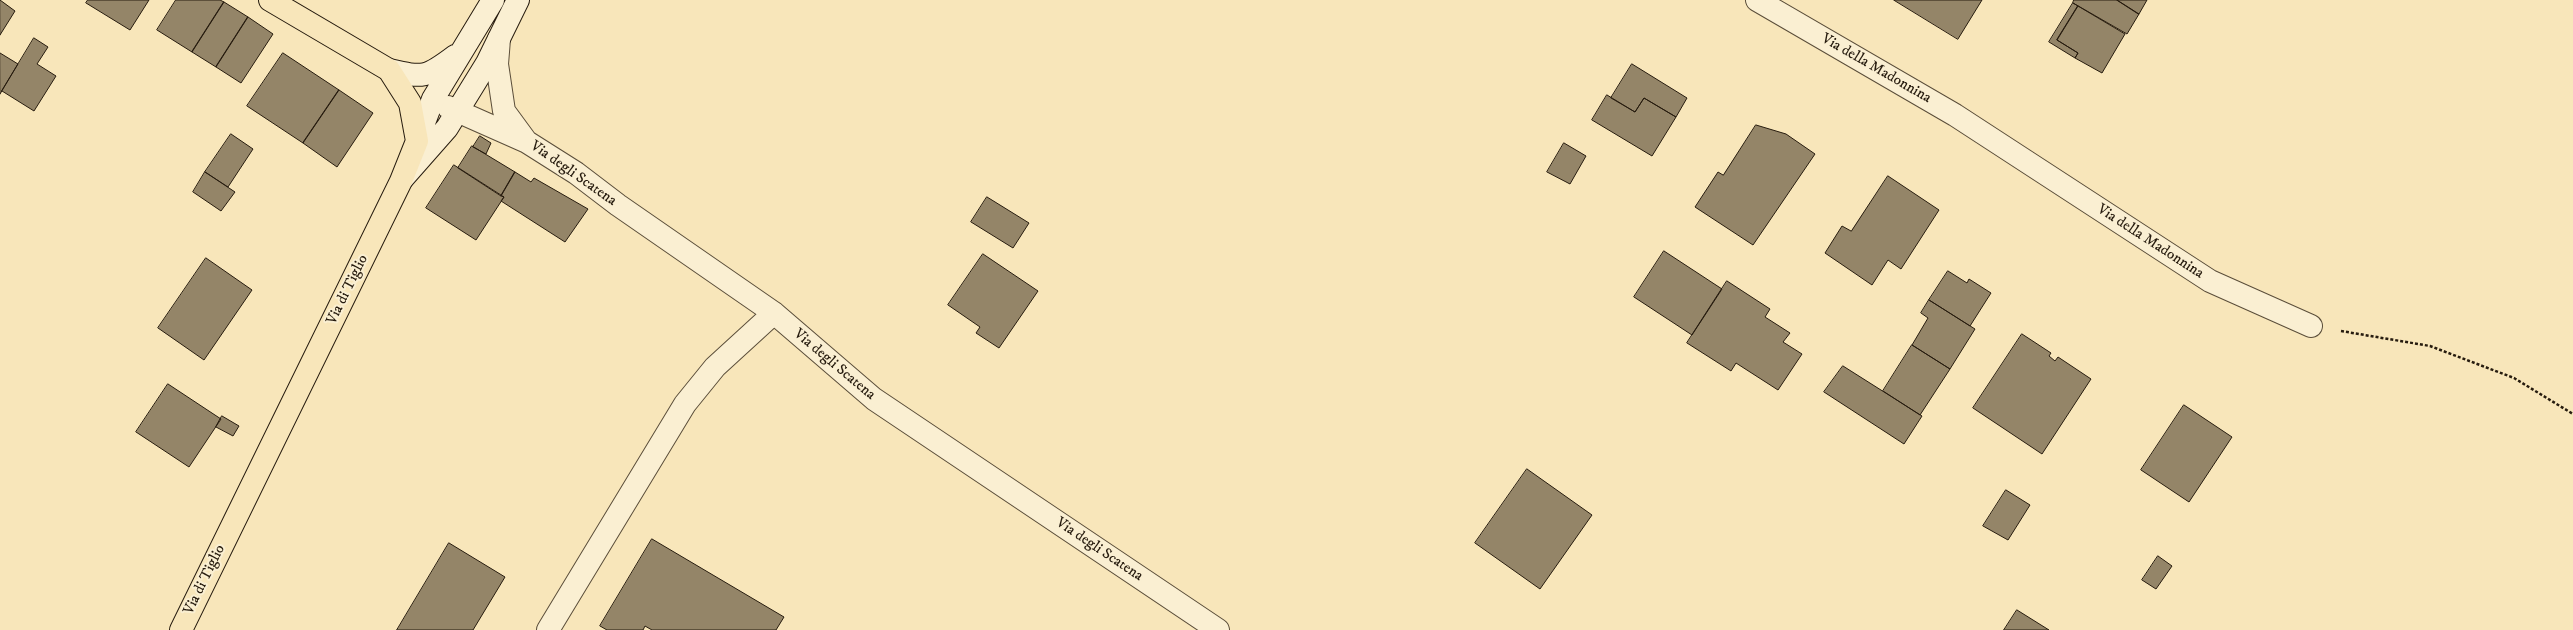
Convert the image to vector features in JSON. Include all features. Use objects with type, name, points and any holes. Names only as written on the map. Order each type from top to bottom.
[{"type":"main road","points":[[270,0],[394,78],[410,104],[417,141]]},
{"type":"main road","name":"Via di Tiglio","points":[[181,630],[401,181],[417,141]]},
{"type":"street","points":[[401,181],[447,128],[444,109],[463,50],[493,0]]},
{"type":"street","points":[[417,141],[444,109],[474,84],[499,39],[518,0]]},
{"type":"street","name":"Via della Madonnina","points":[[1757,0],[1955,115],[2210,281],[2311,326]]},
{"type":"street","points":[[499,39],[497,64],[504,111],[527,142]]},
{"type":"street","points":[[394,78],[418,76],[434,72],[463,50]]},
{"type":"street","name":"Via degli Scatena","points":[[394,78],[422,101],[527,142],[576,173],[618,205],[774,313],[874,399],[1218,630]]},
{"type":"street","points":[[548,630],[685,404],[715,367],[774,313]]},
{"type":"path","points":[[2311,326],[2430,346],[2514,378],[2573,414]]},
{"type":"building","points":[[0,0],[15,11],[0,35]]},
{"type":"building","points":[[88,0],[149,0],[130,30],[86,3]]},
{"type":"building","points":[[176,0],[220,0],[224,2],[192,52],[157,30]]},
{"type":"building","points":[[1894,0],[1982,0],[1958,39]]},
{"type":"building","points":[[2074,0],[2117,0],[2139,14],[2127,34],[2073,3]]},
{"type":"building","points":[[2117,0],[2147,0],[2139,14]]},
{"type":"building","points":[[224,2],[248,17],[216,67],[192,52]]},
{"type":"building","points":[[2073,3],[2078,6],[2057,40],[2078,53],[2075,58],[2049,42]]},
{"type":"building","points":[[2078,6],[2125,34],[2102,73],[2075,58],[2078,53],[2057,40]]},
{"type":"building","points":[[248,17],[273,34],[241,83],[216,67]]},
{"type":"building","points":[[34,38],[48,47],[37,64],[56,76],[34,111],[2,91]]},
{"type":"building","points":[[0,53],[18,64],[0,94]]},
{"type":"building","points":[[283,53],[339,90],[303,143],[247,106]]},
{"type":"building","points":[[1632,64],[1687,98],[1676,117],[1644,98],[1635,112],[1611,98]]},
{"type":"building","points":[[339,90],[373,113],[337,167],[303,143]]},
{"type":"building","points":[[1607,95],[1635,112],[1644,98],[1676,117],[1652,156],[1592,120]]},
{"type":"building","points":[[1756,125],[1786,134],[1815,154],[1753,245],[1695,207],[1718,172],[1723,175]]},
{"type":"building","points":[[231,134],[253,149],[228,187],[205,172]]},
{"type":"building","points":[[480,136],[491,143],[486,154],[473,147]]},
{"type":"building","points":[[1564,143],[1586,156],[1570,184],[1547,172]]},
{"type":"building","points":[[472,146],[515,172],[501,196],[458,168]]},
{"type":"building","points":[[454,165],[504,197],[476,240],[426,208]]},
{"type":"building","points":[[205,172],[235,192],[221,211],[193,192]]},
{"type":"building","points":[[515,172],[531,182],[534,178],[588,209],[565,242],[501,201],[504,197],[501,196]]},
{"type":"building","points":[[1888,176],[1939,210],[1901,269],[1888,260],[1872,285],[1825,253],[1842,226],[1851,231]]},
{"type":"building","points":[[987,197],[1029,223],[1013,248],[971,222]]},
{"type":"building","points":[[1664,251],[1722,289],[1692,335],[1634,297]]},
{"type":"building","points":[[983,254],[1038,291],[999,348],[976,333],[980,327],[948,305]]},
{"type":"building","points":[[206,258],[252,290],[204,360],[158,328]]},
{"type":"building","points":[[1948,271],[1967,283],[1969,279],[1991,293],[1970,326],[1929,300]]},
{"type":"building","points":[[1727,281],[1770,309],[1765,317],[1790,333],[1783,342],[1802,354],[1778,390],[1736,363],[1731,371],[1687,343]]},
{"type":"building","points":[[1929,300],[1975,329],[1950,369],[1912,345],[1928,318],[1921,313]]},
{"type":"building","points":[[2022,334],[2051,353],[2049,356],[2055,361],[2058,357],[2091,379],[2042,454],[1973,408]]},
{"type":"building","points":[[1912,345],[1950,369],[1920,415],[1883,391]]},
{"type":"building","points":[[1843,366],[1922,416],[1904,444],[1824,392]]},
{"type":"building","points":[[168,384],[221,419],[189,467],[136,432]]},
{"type":"building","points":[[2184,405],[2232,437],[2189,502],[2141,470]]},
{"type":"building","points":[[222,416],[239,426],[233,436],[216,427]]},
{"type":"building","points":[[1527,469],[1592,515],[1540,589],[1475,543]]},
{"type":"building","points":[[2006,490],[2030,505],[2008,540],[1983,526]]},
{"type":"building","points":[[652,539],[784,617],[776,630],[652,630],[645,626],[643,630],[607,630],[600,626]]},
{"type":"building","points":[[449,543],[505,577],[473,630],[397,630]]},
{"type":"building","points":[[2158,556],[2172,566],[2156,589],[2142,580]]},
{"type":"building","points":[[2017,610],[2049,630],[2004,630]]}]
